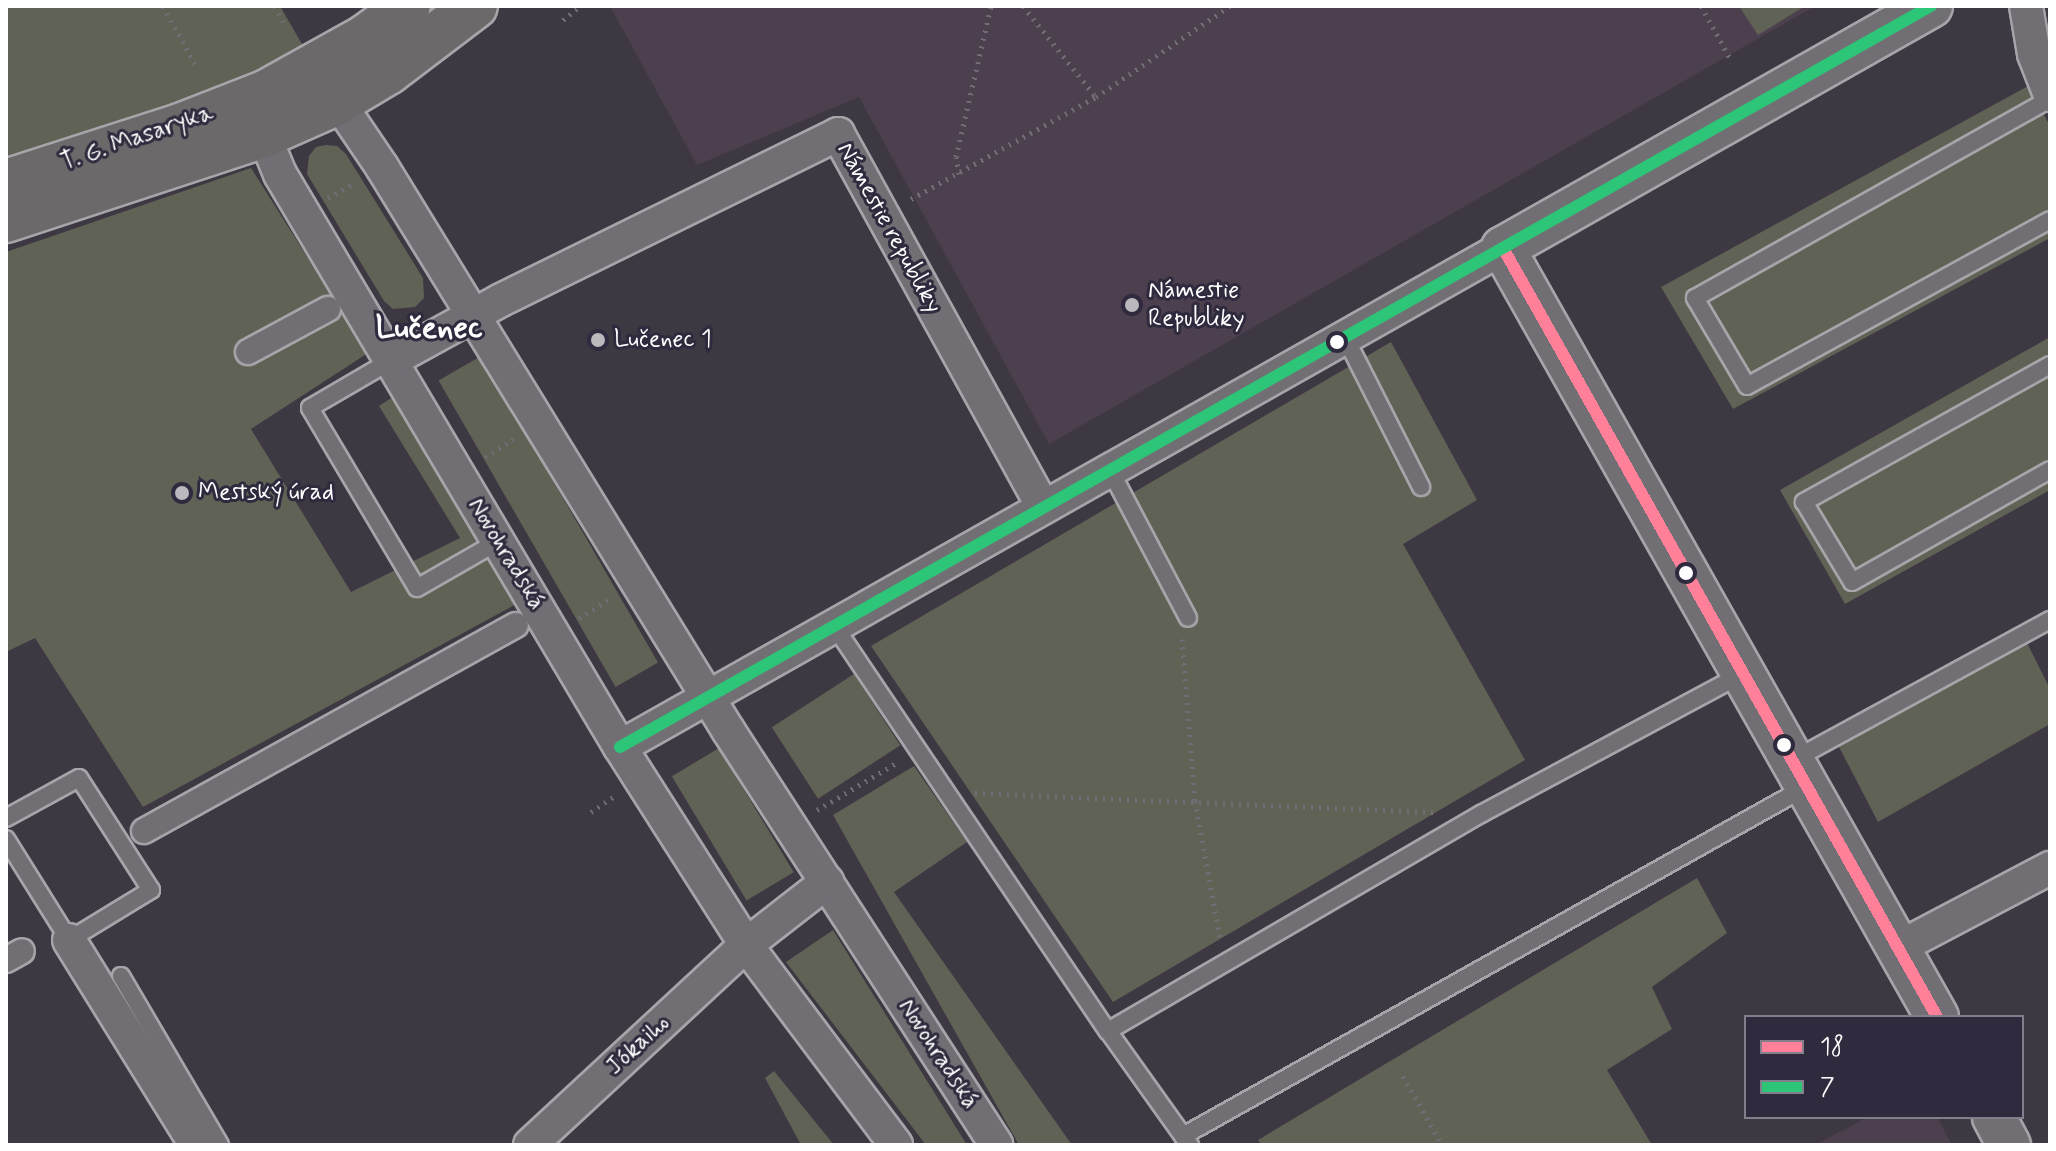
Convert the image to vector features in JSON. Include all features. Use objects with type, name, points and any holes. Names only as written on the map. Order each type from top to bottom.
[{"type":"main road","points":[[280,86],[364,38],[408,6]]},
{"type":"main road","points":[[264,135],[338,102],[388,72],[475,6]]},
{"type":"main road","name":"T. G. Masaryka","points":[[6,182],[180,126],[280,86]]},
{"type":"main road","name":"T. G. Masaryka","points":[[6,220],[264,135]]},
{"type":"street","points":[[620,747],[1931,6]]},
{"type":"street","points":[[2050,15],[2029,6],[2034,54],[2050,97]]},
{"type":"street","points":[[280,86],[338,102]]},
{"type":"street","name":"Novohradská","points":[[280,86],[264,135],[288,187],[620,747],[746,945],[896,1145]]},
{"type":"street","name":"Novohradská","points":[[338,102],[474,315],[708,697],[996,1145]]},
{"type":"street","name":"Námestie republiky","points":[[474,315],[838,134],[1043,507]]},
{"type":"street","points":[[1503,248],[1936,1015]]},
{"type":"street","points":[[248,352],[328,309]]},
{"type":"street","points":[[392,360],[474,315]]},
{"type":"street","points":[[144,831],[516,625]]},
{"type":"street","points":[[1898,948],[2050,868]]},
{"type":"street","points":[[746,945],[827,882]]},
{"type":"street","points":[[69,940],[196,1145]]},
{"type":"street","name":"Jókaiho","points":[[530,1145],[746,945]]},
{"type":"street","points":[[1995,1119],[2009,1145]]},
{"type":"lane","points":[[2050,97],[1695,298],[1747,386],[2050,220]]},
{"type":"lane","points":[[1346,339],[1421,487]]},
{"type":"lane","points":[[392,360],[310,408],[417,588],[499,541]]},
{"type":"lane","points":[[2050,365],[1804,502],[1852,582],[2050,470]]},
{"type":"lane","points":[[1110,470],[1188,618]]},
{"type":"lane","points":[[833,624],[1108,1031],[1187,1140],[2050,620]]},
{"type":"lane","points":[[1108,1031],[1481,814],[1742,674]]},
{"type":"lane","points":[[6,818],[79,778],[151,890],[69,940],[6,839]]},
{"type":"lane","points":[[121,976],[220,1145]]},
{"type":"path","points":[[163,6],[197,68]]},
{"type":"path","points":[[275,6],[285,26]]},
{"type":"path","points":[[563,20],[580,6]]},
{"type":"path","points":[[959,174],[956,157],[991,6]]},
{"type":"path","points":[[1023,6],[1096,97]]},
{"type":"path","points":[[909,200],[1096,97],[1230,6]]},
{"type":"path","points":[[1701,6],[1732,62]]},
{"type":"path","points":[[322,201],[365,176]]},
{"type":"path","points":[[475,463],[526,433]]},
{"type":"path","points":[[571,622],[622,592]]},
{"type":"path","points":[[1188,618],[1182,641],[1195,801],[1225,963]]},
{"type":"path","points":[[793,825],[919,750]]},
{"type":"path","points":[[591,812],[623,792]]},
{"type":"path","points":[[949,792],[1481,814]]},
{"type":"path","points":[[1403,1076],[1442,1145]]},
{"type":"shaded area","points":[[6,6],[280,6],[306,51],[216,97],[6,163]]},
{"type":"shaded area","name":"Námestie Republiky","points":[[610,6],[1815,6],[1049,444],[859,97],[697,165]]},
{"type":"shaded area","points":[[1739,6],[1805,6],[1758,35]]},
{"type":"shaded area","points":[[2028,86],[2050,126],[2050,238],[1733,409],[1661,287]]},
{"type":"shaded area","points":[[337,146],[346,154],[423,278],[424,298],[415,307],[393,309],[384,301],[307,174],[309,156],[316,147]]},
{"type":"shaded area","points":[[251,168],[368,353],[251,429],[351,592],[460,538],[379,406],[396,395],[520,602],[143,807],[35,638],[6,652],[6,252]]},
{"type":"shaded area","points":[[2050,337],[2050,490],[1845,604],[1780,490]]},
{"type":"shaded area","points":[[1391,342],[1477,500],[1403,544],[1525,760],[1113,1002],[871,646]]},
{"type":"shaded area","points":[[481,356],[658,663],[616,687],[439,381]]},
{"type":"shaded area","points":[[2025,639],[2050,689],[2050,724],[1878,822],[1836,741]]},
{"type":"shaded area","points":[[854,674],[900,745],[818,799],[772,727]]},
{"type":"shaded area","points":[[719,748],[794,872],[747,901],[672,776]]},
{"type":"shaded area","points":[[914,766],[967,842],[894,892],[1072,1145],[1019,1145],[833,815]]},
{"type":"shaded area","points":[[1697,878],[1727,933],[1652,987],[1672,1029],[1607,1070],[1652,1145],[1261,1145],[1258,1140]]},
{"type":"shaded area","points":[[833,930],[967,1145],[926,1145],[786,962]]},
{"type":"shaded area","points":[[774,1071],[834,1145],[801,1145],[765,1078]]},
{"type":"shaded area","points":[[1864,1119],[1938,1119],[1952,1145],[1815,1145]]},
{"type":"transit line","name":"7","points":[[620,747],[1931,6]]},
{"type":"transit line","name":"18","points":[[1503,248],[1936,1015]]},
{"type":"place","name":"Námestie Republiky","points":[[1132,305]]},
{"type":"place","name":"Lučenec 1","points":[[598,340]]},
{"type":"place","name":"Mestský úrad","points":[[182,493]]},
{"type":"district","name":"Lučenec","points":[[429,328]]}]
